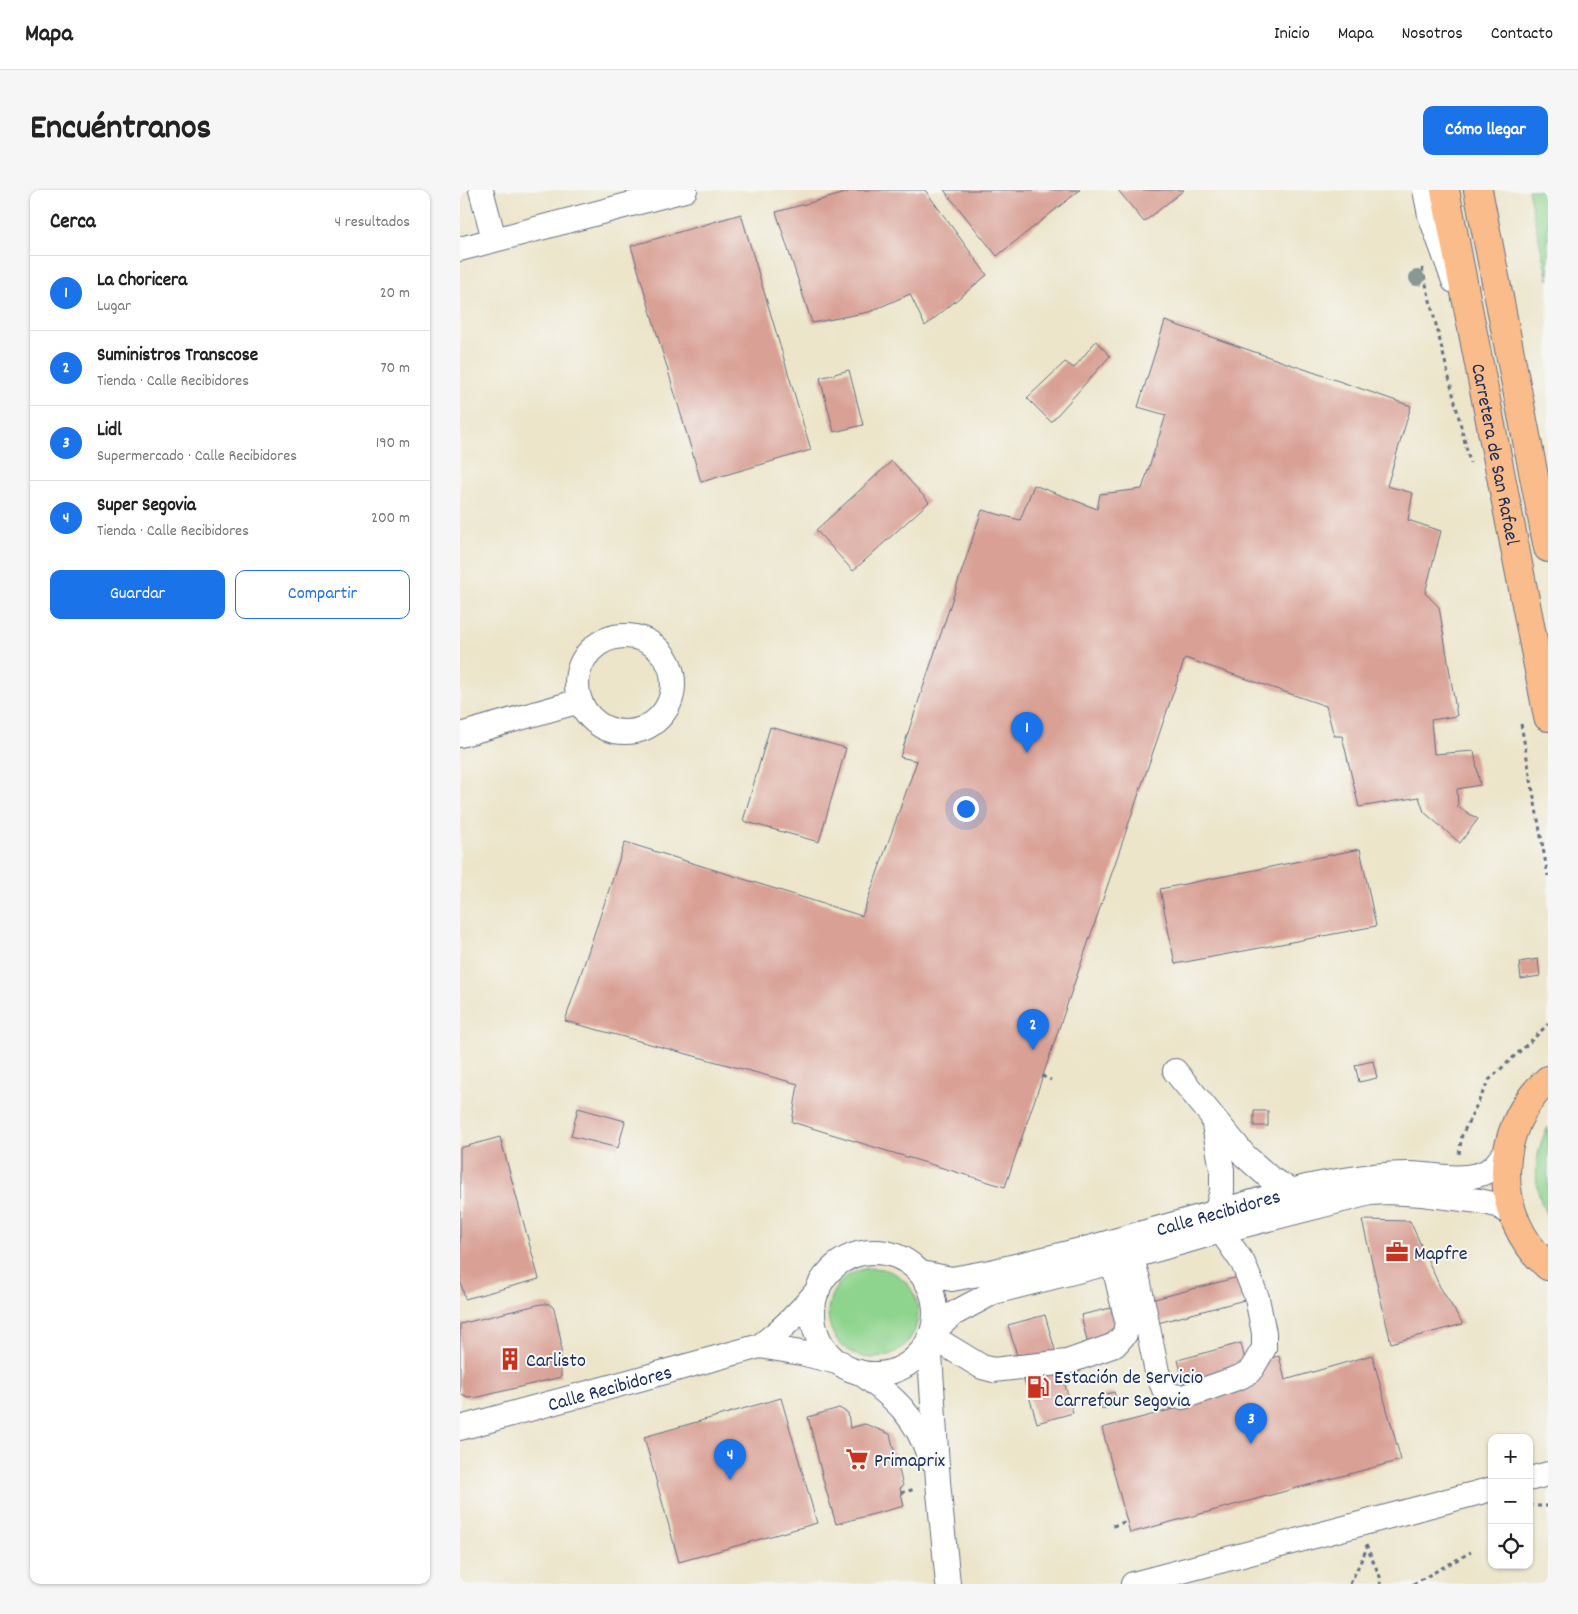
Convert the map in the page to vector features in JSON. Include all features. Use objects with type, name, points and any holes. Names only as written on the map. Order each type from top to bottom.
[{"type":"main road","name":"Carretera de San Rafael","points":[[1445,190],[1548,717]]},
{"type":"main road","name":"Carretera de San Rafael","points":[[1478,190],[1548,548]]},
{"type":"main road","points":[[1548,1080],[1532,1096],[1523,1109],[1514,1129],[1505,1166],[1506,1187],[1512,1214],[1518,1229],[1527,1243],[1548,1266]]},
{"type":"street","points":[[481,190],[494,239]]},
{"type":"street","points":[[460,249],[685,190]]},
{"type":"street","points":[[1425,190],[1430,216],[1473,334]]},
{"type":"street","points":[[624,636],[648,642],[659,650],[667,660],[672,672],[671,698],[657,720],[646,727],[633,731],[620,731],[602,725],[596,722],[580,701],[577,688],[582,663],[589,652],[611,638],[624,636]]},
{"type":"street","points":[[460,735],[580,701]]},
{"type":"street","points":[[1175,1071],[1245,1156],[1271,1178],[1292,1191]]},
{"type":"street","points":[[1122,1259],[1138,1279],[1157,1372],[1164,1388],[1172,1396],[1183,1397],[1249,1372],[1264,1348],[1264,1333],[1257,1298],[1243,1263],[1218,1222],[1222,1191],[1222,1170],[1213,1117]]},
{"type":"street","name":"Calle Recibidores","points":[[931,1336],[953,1314],[994,1292],[1122,1259],[1292,1191],[1366,1176],[1410,1174],[1438,1176],[1477,1175],[1492,1168],[1508,1148]]},
{"type":"street","name":"Calle Recibidores","points":[[921,1274],[952,1279],[995,1272],[1089,1248],[1370,1193],[1387,1192],[1479,1200],[1497,1205],[1512,1214]]},
{"type":"street","points":[[930,1485],[931,1336],[935,1316],[934,1301],[929,1286],[921,1274],[904,1260],[893,1255],[865,1253],[849,1258],[830,1271],[818,1290],[814,1303],[816,1330],[821,1343],[830,1354],[881,1387],[901,1405],[926,1448],[930,1485],[948,1584]]},
{"type":"street","points":[[931,1336],[982,1367],[993,1370],[1067,1362],[1115,1345],[1125,1334],[1128,1321],[1122,1259]]},
{"type":"street","name":"Calle Recibidores","points":[[460,1428],[760,1346],[798,1314],[818,1290]]},
{"type":"street","points":[[850,1367],[877,1374],[895,1370],[915,1358],[923,1350],[931,1336]]},
{"type":"street","name":"Calle Recibidores","points":[[760,1346],[801,1353],[850,1367]]},
{"type":"street","points":[[1533,1478],[1548,1474]]},
{"type":"street","points":[[1133,1584],[1488,1490]]},
{"type":"path","points":[[1421,267],[1471,467]]},
{"type":"path","points":[[1521,724],[1548,876]]},
{"type":"path","points":[[1459,1154],[1462,1135],[1489,1080],[1548,1024]]},
{"type":"path","points":[[1042,1076],[1051,1080]]},
{"type":"path","points":[[901,1493],[930,1485]]},
{"type":"path","points":[[1533,1506],[1548,1506]]},
{"type":"path","points":[[1113,1526],[1127,1521]]},
{"type":"path","points":[[1358,1525],[1381,1579],[1380,1584]]},
{"type":"path","points":[[1350,1584],[1367,1548]]},
{"type":"path","points":[[1412,1584],[1471,1552]]},
{"type":"green space","points":[[1528,190],[1548,190],[1548,280]]},
{"type":"green space","points":[[1548,1127],[1548,1218],[1539,1196],[1536,1173],[1539,1150]]},
{"type":"green space","points":[[873,1268],[890,1271],[905,1281],[915,1296],[918,1313],[915,1330],[905,1345],[890,1355],[873,1358],[856,1355],[841,1345],[831,1330],[828,1313],[831,1296],[841,1281],[856,1271]]},
{"type":"building","points":[[851,190],[925,190],[987,275],[925,326],[910,294],[869,312],[812,323],[776,212]]},
{"type":"building","points":[[944,190],[1080,190],[997,256]]},
{"type":"building","points":[[1118,190],[1184,190],[1144,222]]},
{"type":"building","points":[[741,214],[811,450],[701,482],[631,246]]},
{"type":"building","points":[[1165,321],[1411,406],[1387,486],[1413,493],[1408,520],[1441,531],[1425,593],[1439,607],[1457,716],[1431,720],[1434,754],[1474,751],[1480,785],[1457,789],[1458,807],[1478,819],[1460,843],[1424,812],[1419,797],[1359,807],[1342,736],[1334,736],[1326,706],[1185,658],[1005,1187],[792,1122],[798,1084],[565,1021],[625,842],[862,916],[917,761],[900,757],[982,510],[1020,520],[1034,485],[1097,509],[1100,494],[1142,489],[1166,415],[1138,407]]},
{"type":"building","points":[[1096,341],[1110,356],[1051,422],[1027,398],[1065,362],[1074,368]]},
{"type":"building","points":[[849,370],[863,425],[834,432],[820,378]]},
{"type":"building","points":[[892,461],[929,502],[853,571],[816,530]]},
{"type":"building","points":[[770,727],[846,748],[819,842],[743,821]]},
{"type":"building","points":[[1360,849],[1376,926],[1175,964],[1160,889]]},
{"type":"building","points":[[1538,959],[1540,976],[1521,979],[1519,962]]},
{"type":"building","points":[[1373,1061],[1377,1078],[1359,1082],[1355,1065]]},
{"type":"building","points":[[578,1108],[625,1121],[618,1148],[571,1136]]},
{"type":"building","points":[[1254,1111],[1268,1111],[1268,1126],[1254,1126]]},
{"type":"building","points":[[500,1137],[539,1279],[465,1299],[460,1280],[460,1148]]},
{"type":"building","name":"Mapfre","points":[[1362,1220],[1410,1221],[1440,1287],[1463,1324],[1391,1343]]},
{"type":"building","points":[[1246,1275],[1252,1298],[1154,1324],[1147,1301]]},
{"type":"building","name":"Carlisto","points":[[541,1304],[549,1304],[554,1308],[561,1341],[561,1377],[479,1397],[468,1398],[460,1394],[460,1324]]},
{"type":"building","points":[[1111,1308],[1117,1332],[1106,1335],[1110,1354],[1091,1358],[1081,1315]]},
{"type":"building","points":[[1045,1315],[1073,1413],[1037,1423],[1008,1325]]},
{"type":"building","points":[[1241,1343],[1246,1365],[1279,1356],[1285,1380],[1372,1355],[1401,1460],[1130,1533],[1102,1428],[1185,1406],[1184,1384],[1178,1360]]},
{"type":"building","points":[[1114,1392],[1118,1405],[1102,1409],[1099,1396]]},
{"type":"building","points":[[781,1398],[817,1523],[679,1562],[644,1437]]},
{"type":"building","name":"Primaprix","points":[[839,1408],[848,1413],[850,1428],[865,1424],[890,1434],[903,1486],[900,1488],[904,1506],[836,1524],[808,1417]]},
{"type":"place","name":"La Choricera","points":[[1027,753]]},
{"type":"place","name":"Suministros Transcose","points":[[1033,1050]]},
{"type":"place","name":"Mapfre","points":[[1397,1252]]},
{"type":"place","name":"Carlisto","points":[[510,1359]]},
{"type":"place","name":"Estación de Servicio Carrefour Segovia","points":[[1038,1387]]},
{"type":"place","name":"Lidl","points":[[1251,1444]]},
{"type":"place","name":"Primaprix","points":[[857,1459]]},
{"type":"place","name":"Super Segovia","points":[[730,1480]]}]
